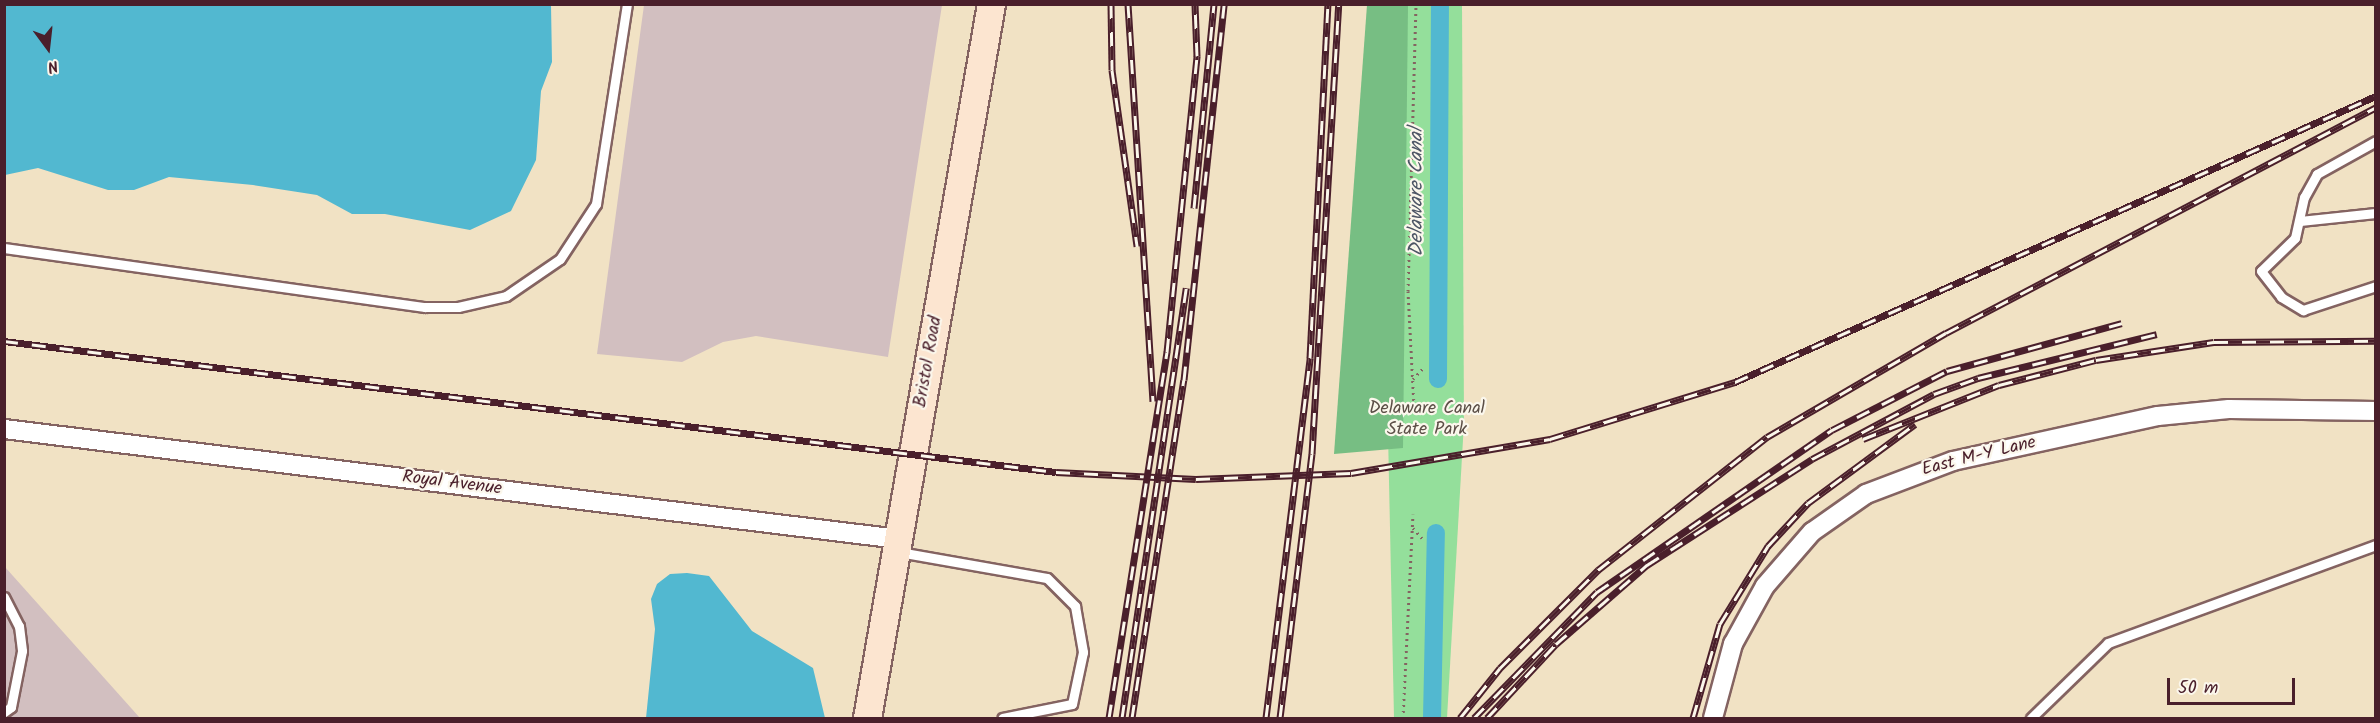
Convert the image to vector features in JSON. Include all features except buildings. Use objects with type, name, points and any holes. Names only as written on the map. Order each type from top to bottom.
[{"type":"main road","name":"Bristol Road","points":[[867,718],[991,4]]},
{"type":"street","name":"East M-Y Lane","points":[[1713,718],[1733,644],[1765,586],[1812,532],[1876,489],[1953,461],[2158,416],[2229,409],[2376,411]]},
{"type":"street","name":"Royal Avenue","points":[[4,429],[898,545]]},
{"type":"lane","points":[[4,248],[425,307],[458,308],[506,296],[560,259],[596,204],[627,4]]},
{"type":"lane","points":[[2376,141],[2318,174],[2293,241],[2261,269],[2264,279],[2281,297],[2312,310],[2376,286]]},
{"type":"lane","points":[[2300,221],[2376,213]]},
{"type":"lane","points":[[898,545],[1047,578],[1075,606],[1083,652],[1072,704],[1002,718]]},
{"type":"lane","points":[[2031,718],[2108,643],[2376,545]]},
{"type":"lane","points":[[4,597],[19,626],[22,651],[11,707],[4,712]]},
{"type":"path","points":[[1414,406],[1408,291],[1416,4]]},
{"type":"path","points":[[1413,380],[1424,367]]},
{"type":"path","points":[[1403,718],[1413,514]]},
{"type":"path","points":[[1412,526],[1423,539]]},
{"type":"shaded area","points":[[644,5],[942,5],[888,357],[756,336],[723,342],[682,362],[597,354]]},
{"type":"shaded area","points":[[5,567],[140,718],[5,718]]},
{"type":"green space","points":[[1367,5],[1408,5],[1403,448],[1334,454]]},
{"type":"green space","name":"Delaware Canal State Park","points":[[1401,5],[1462,5],[1464,422],[1447,718],[1394,718],[1388,433]]},
{"type":"water","points":[[4,5],[551,5],[552,62],[541,91],[536,160],[511,211],[470,230],[385,214],[352,214],[317,195],[253,185],[169,177],[134,190],[108,190],[38,168],[5,175]]},
{"type":"water","points":[[687,573],[709,576],[752,631],[813,668],[825,718],[646,718],[655,629],[651,599],[657,584],[670,574]]},
{"type":"waterway","name":"Delaware Canal","points":[[1438,379],[1440,4]]},
{"type":"waterway","name":"Delaware Canal","points":[[1432,718],[1436,533]]},
{"type":"railway","points":[[1111,4],[1112,70],[1137,246]]},
{"type":"railway","points":[[1128,4],[1153,401]]},
{"type":"railway","points":[[1109,718],[1167,352],[1197,56],[1195,4]]},
{"type":"railway","points":[[1194,208],[1214,4]]},
{"type":"railway","points":[[1132,718],[1184,380],[1224,4]]},
{"type":"railway","points":[[1266,718],[1310,358],[1328,4]]},
{"type":"railway","points":[[1280,718],[1312,454],[1339,4]]},
{"type":"railway","points":[[4,341],[1056,472],[1196,479],[1351,473],[1550,439],[1735,382],[2376,96]]},
{"type":"railway","points":[[1460,718],[1500,668],[1598,570],[1767,437],[1946,333],[2376,107]]},
{"type":"railway","points":[[1122,718],[1186,288]]},
{"type":"railway","points":[[1474,718],[1597,592],[1832,430],[1947,371],[2122,323]]},
{"type":"railway","points":[[1487,718],[1556,644],[1647,565],[1812,459],[1934,394],[1978,378],[2157,334]]},
{"type":"railway","points":[[1863,439],[1999,385],[2096,360],[2214,342],[2376,341]]},
{"type":"railway","points":[[1693,718],[1720,624],[1768,546],[1808,503],[1915,424]]}]
